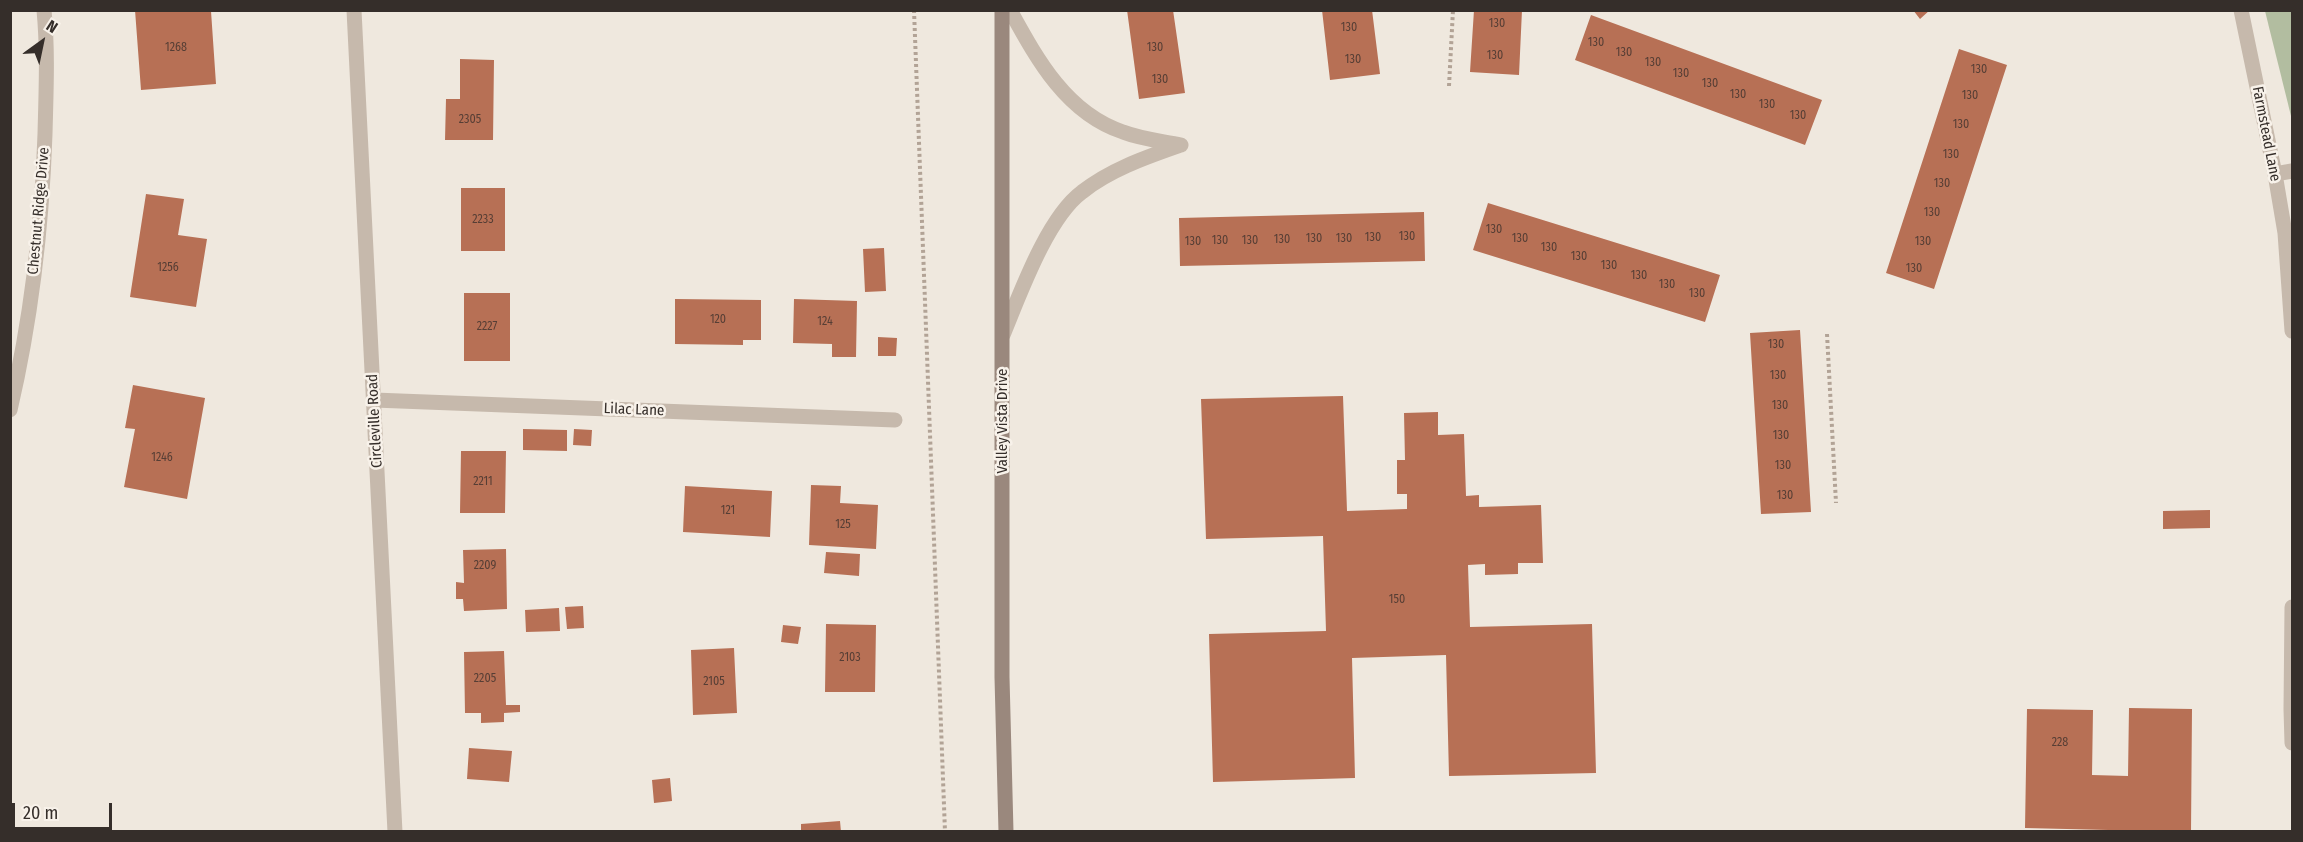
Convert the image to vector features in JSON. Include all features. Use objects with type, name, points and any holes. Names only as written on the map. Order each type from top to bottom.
[{"type":"main road","name":"Valley Vista Drive","points":[[1002,10],[1002,677],[1006,831]]},
{"type":"street","name":"Chestnut Ridge Drive","points":[[11,404],[31,302],[43,183],[46,86],[44,10]]},
{"type":"street","name":"Circleville Road","points":[[354,10],[395,831]]},
{"type":"street","points":[[1003,335],[1029,270],[1070,202],[1080,192],[1104,177],[1140,159],[1181,145],[1122,132],[1092,116],[1067,96],[1041,66],[1010,10]]},
{"type":"street","name":"Farmstead Lane","points":[[2241,10],[2275,174],[2284,233],[2292,331]]},
{"type":"street","points":[[2275,174],[2292,171]]},
{"type":"street","name":"Lilac Lane","points":[[374,400],[895,420]]},
{"type":"street","points":[[2292,607],[2292,743]]},
{"type":"path","points":[[914,10],[945,831]]},
{"type":"path","points":[[1449,86],[1453,10]]},
{"type":"path","points":[[1827,334],[1836,503]]},
{"type":"green space","points":[[2265,11],[2292,11],[2292,120]]},
{"type":"building","points":[[135,10],[211,11],[216,84],[141,90]]},
{"type":"building","points":[[1127,10],[1173,10],[1185,93],[1139,99]]},
{"type":"building","points":[[1322,10],[1372,10],[1380,74],[1330,80]]},
{"type":"building","points":[[1474,10],[1522,10],[1519,75],[1470,72]]},
{"type":"building","points":[[1913,10],[1930,10],[1920,19]]},
{"type":"building","points":[[1591,15],[1822,100],[1805,145],[1575,60]]},
{"type":"building","points":[[1959,49],[2007,65],[1934,289],[1886,273]]},
{"type":"building","points":[[460,59],[494,60],[493,140],[445,140],[446,99],[460,99]]},
{"type":"building","points":[[461,188],[505,188],[505,251],[461,251]]},
{"type":"building","points":[[146,194],[184,199],[178,235],[207,239],[196,307],[130,297]]},
{"type":"building","points":[[1488,203],[1720,275],[1705,322],[1473,250]]},
{"type":"building","points":[[1424,212],[1425,261],[1180,266],[1179,218]]},
{"type":"building","points":[[884,248],[886,291],[865,292],[863,249]]},
{"type":"building","points":[[464,293],[510,293],[510,361],[464,361]]},
{"type":"building","points":[[675,299],[761,300],[761,340],[743,340],[743,345],[675,344]]},
{"type":"building","points":[[794,299],[857,301],[856,357],[832,357],[832,344],[793,343]]},
{"type":"building","points":[[1800,330],[1811,512],[1761,514],[1750,333]]},
{"type":"building","points":[[878,337],[897,338],[896,356],[878,356]]},
{"type":"building","points":[[133,385],[205,398],[187,499],[124,487],[135,429],[125,428]]},
{"type":"building","points":[[1343,396],[1347,511],[1407,509],[1407,494],[1397,494],[1397,460],[1405,460],[1404,413],[1438,412],[1438,435],[1464,434],[1466,496],[1479,495],[1479,507],[1541,505],[1543,563],[1518,563],[1518,574],[1485,575],[1485,564],[1468,565],[1470,627],[1592,624],[1596,773],[1449,776],[1446,655],[1352,658],[1355,778],[1213,782],[1209,634],[1326,631],[1323,536],[1206,539],[1201,399]]},
{"type":"building","points":[[523,429],[567,430],[567,451],[523,450]]},
{"type":"building","points":[[574,429],[592,430],[591,446],[573,445]]},
{"type":"building","points":[[461,451],[506,451],[505,513],[460,513]]},
{"type":"building","points":[[811,485],[841,486],[840,503],[878,505],[876,549],[809,545]]},
{"type":"building","points":[[685,486],[772,491],[770,537],[683,532]]},
{"type":"building","points":[[2210,510],[2210,528],[2163,529],[2163,511]]},
{"type":"building","points":[[506,549],[507,609],[464,611],[463,599],[456,599],[456,582],[464,583],[463,550]]},
{"type":"building","points":[[826,552],[860,554],[859,576],[824,573]]},
{"type":"building","points":[[583,606],[584,628],[567,629],[565,607]]},
{"type":"building","points":[[559,608],[560,631],[526,632],[525,610]]},
{"type":"building","points":[[826,624],[876,625],[875,692],[825,692]]},
{"type":"building","points":[[783,625],[801,627],[798,644],[781,642]]},
{"type":"building","points":[[734,648],[737,713],[693,715],[691,650]]},
{"type":"building","points":[[504,651],[506,705],[520,705],[520,712],[504,713],[504,722],[481,723],[481,713],[465,713],[464,652]]},
{"type":"building","points":[[2129,708],[2192,709],[2191,832],[2025,828],[2027,709],[2093,710],[2092,775],[2128,776]]},
{"type":"building","points":[[469,748],[512,751],[509,782],[467,779]]},
{"type":"building","points":[[670,778],[672,801],[654,803],[652,780]]},
{"type":"building","points":[[840,821],[841,832],[801,832],[801,824]]}]
